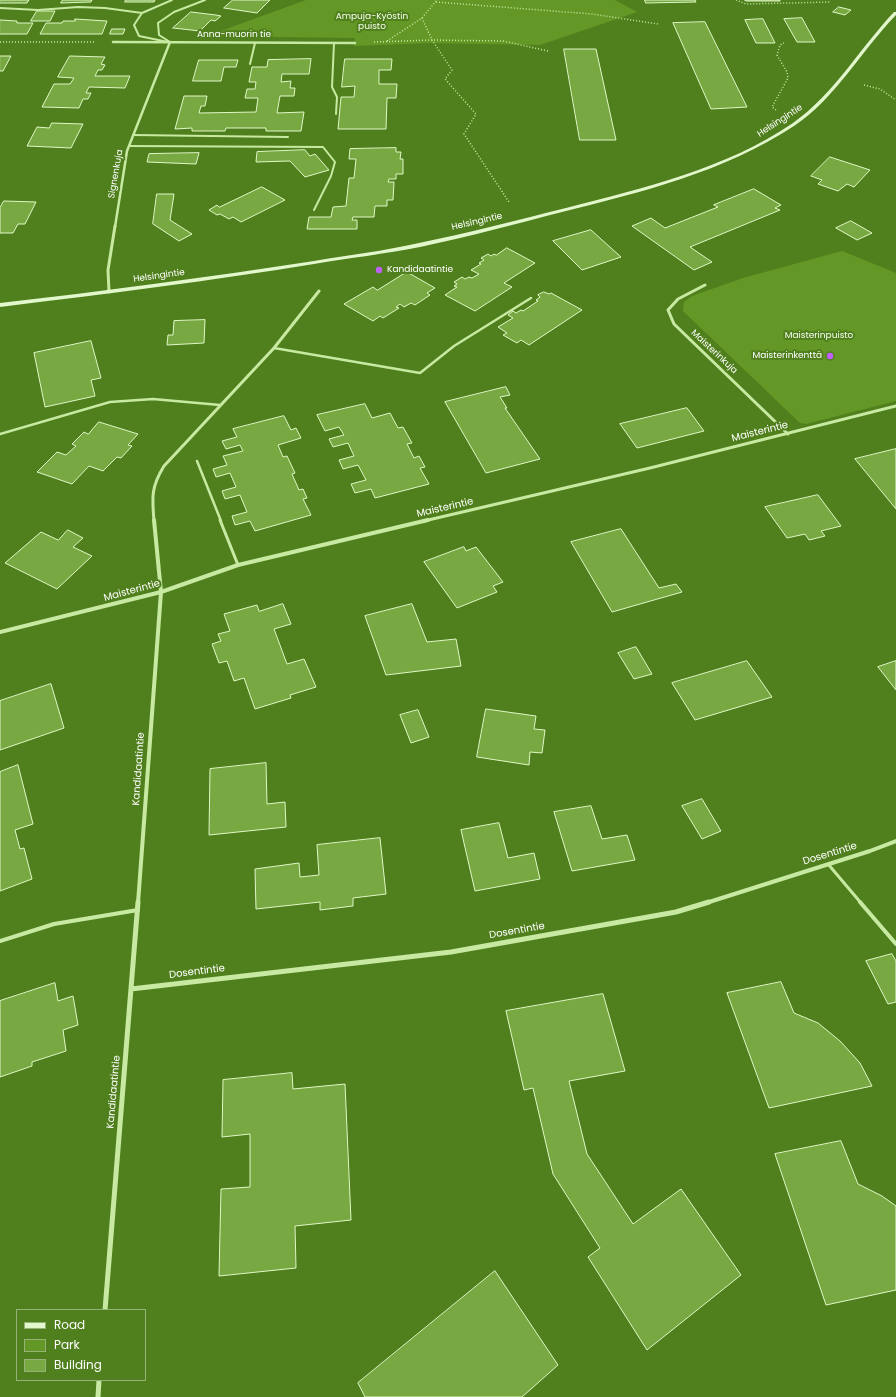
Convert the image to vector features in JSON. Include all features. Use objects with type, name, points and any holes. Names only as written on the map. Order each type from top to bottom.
[{"type":"main road","name":"Helsingintie","points":[[0,305],[254,272],[418,245],[531,219],[641,190],[681,177],[726,161],[763,144],[795,123],[819,104],[843,79],[882,28],[896,13]]},
{"type":"street","name":"Anna-muorin tie","points":[[112,42],[355,43]]},
{"type":"street","name":"Signenkuja","points":[[109,292],[108,270],[128,146],[170,42]]},
{"type":"street","name":"Maisterinkuja","points":[[705,285],[678,299],[668,310],[674,324],[788,434]]},
{"type":"street","name":"Kandidaatintie","points":[[105,1309],[138,910],[161,592],[152,500],[155,481],[164,466],[274,348],[319,291]]},
{"type":"street","name":"Maisterintie","points":[[0,632],[161,592],[238,565],[650,468],[896,406]]},
{"type":"street","name":"Dosentintie","points":[[131,989],[451,952],[676,912],[870,851],[896,840]]},
{"type":"street","points":[[98,1397],[99,1381]]},
{"type":"lane","points":[[0,8],[38,10],[78,7],[105,8],[142,13],[172,0]]},
{"type":"lane","points":[[170,42],[158,35],[158,23],[165,15],[177,9],[204,0]]},
{"type":"lane","points":[[142,13],[134,25],[139,36],[170,42]]},
{"type":"lane","points":[[250,64],[254,43]]},
{"type":"lane","points":[[334,43],[332,87],[337,97],[336,114]]},
{"type":"lane","points":[[133,135],[288,136]]},
{"type":"lane","points":[[128,146],[323,147],[334,162],[330,176],[314,210]]},
{"type":"lane","points":[[274,348],[420,373],[454,346],[531,298]]},
{"type":"lane","points":[[0,434],[110,402],[153,399],[220,405]]},
{"type":"lane","points":[[197,461],[238,565]]},
{"type":"lane","points":[[828,864],[896,944]]},
{"type":"lane","points":[[0,941],[54,924],[138,910]]},
{"type":"path","points":[[736,0],[746,4],[831,2]]},
{"type":"path","points":[[386,42],[422,18],[436,1],[592,14],[658,24]]},
{"type":"path","points":[[422,18],[432,40],[452,70],[445,79],[476,114],[464,134],[510,205]]},
{"type":"path","points":[[355,43],[432,40],[503,41],[548,51]]},
{"type":"path","points":[[0,42],[112,42]]},
{"type":"path","points":[[780,112],[772,107],[779,92],[788,82],[788,76],[777,55],[780,45],[784,43]]},
{"type":"green space","name":"Ampuja-Kyöstin puisto","points":[[306,0],[615,0],[637,12],[540,45],[430,43],[354,46],[355,38],[207,36]]},
{"type":"green space","name":"Maisterinpuisto","points":[[842,251],[896,273],[896,401],[806,424],[800,423],[683,311],[684,302],[692,296],[743,278]]},
{"type":"building","points":[[0,0],[29,0],[27,3],[0,3]]},
{"type":"building","points":[[63,0],[92,0],[91,2],[61,3]]},
{"type":"building","points":[[126,0],[155,0],[154,2],[125,2]]},
{"type":"building","points":[[233,0],[270,0],[257,13],[224,8]]},
{"type":"building","points":[[645,0],[695,0],[696,2],[646,3]]},
{"type":"building","points":[[745,0],[780,0],[780,1],[746,1]]},
{"type":"building","points":[[839,7],[851,10],[845,15],[833,12]]},
{"type":"building","points":[[37,11],[55,11],[50,21],[31,21]]},
{"type":"building","points":[[191,12],[221,16],[215,21],[211,20],[200,31],[173,28]]},
{"type":"building","points":[[802,18],[815,42],[797,42],[784,19]]},
{"type":"building","points":[[75,19],[107,21],[102,34],[40,34],[46,23],[62,23],[63,21],[75,21]]},
{"type":"building","points":[[763,19],[775,43],[756,43],[745,20]]},
{"type":"building","points":[[0,20],[17,21],[17,23],[33,23],[27,34],[0,34]]},
{"type":"building","points":[[705,22],[747,107],[711,109],[673,23]]},
{"type":"building","points":[[112,29],[125,29],[123,34],[110,34]]},
{"type":"building","points":[[564,49],[596,49],[616,140],[580,140]]},
{"type":"building","points":[[0,56],[11,56],[3,71],[0,71]]},
{"type":"building","points":[[70,56],[105,57],[101,64],[105,65],[102,70],[98,70],[95,76],[130,76],[125,88],[89,87],[86,93],[91,93],[88,99],[83,99],[79,108],[42,107],[54,84],[70,84],[74,78],[58,77]]},
{"type":"building","points":[[311,59],[309,74],[282,74],[281,82],[291,81],[290,88],[295,88],[294,96],[280,96],[277,113],[304,112],[301,131],[266,131],[266,128],[226,128],[225,131],[192,131],[192,128],[175,129],[184,96],[207,96],[205,106],[201,106],[199,113],[256,112],[258,98],[245,98],[247,89],[255,89],[256,82],[249,82],[252,67],[267,67],[268,60]]},
{"type":"building","points":[[345,59],[392,59],[391,70],[379,70],[379,84],[397,84],[396,98],[387,98],[386,129],[338,129],[341,97],[354,97],[355,86],[342,87]]},
{"type":"building","points":[[199,60],[238,60],[236,67],[224,67],[221,81],[193,81]]},
{"type":"building","points":[[52,123],[83,124],[71,148],[27,146],[37,127],[49,128]]},
{"type":"building","points":[[396,148],[396,152],[401,152],[400,159],[403,159],[403,174],[396,174],[396,179],[389,179],[388,182],[394,182],[393,200],[387,200],[387,206],[375,206],[374,217],[353,217],[352,220],[357,220],[357,229],[307,229],[309,217],[331,217],[333,207],[346,206],[349,178],[354,178],[356,159],[349,159],[350,149]]},
{"type":"building","points":[[305,150],[310,156],[315,154],[329,170],[305,177],[290,161],[256,162],[257,152]]},
{"type":"building","points":[[199,153],[196,164],[147,162],[149,154]]},
{"type":"building","points":[[830,157],[870,170],[854,187],[847,184],[838,191],[818,184],[822,180],[811,176]]},
{"type":"building","points":[[262,187],[285,200],[241,222],[233,217],[229,219],[220,214],[217,215],[209,210],[217,205],[219,207]]},
{"type":"building","points":[[754,189],[781,205],[775,208],[780,210],[690,247],[712,262],[694,270],[632,226],[651,218],[665,228],[718,207],[714,205]]},
{"type":"building","points":[[157,194],[174,194],[170,220],[192,234],[179,241],[153,224]]},
{"type":"building","points":[[4,201],[36,202],[25,224],[18,224],[13,233],[0,233],[0,208]]},
{"type":"building","points":[[851,221],[872,233],[857,240],[836,228]]},
{"type":"building","points":[[591,230],[621,257],[582,270],[553,241]]},
{"type":"building","points":[[507,248],[535,263],[504,283],[512,287],[475,311],[445,295],[457,287],[454,286],[457,284],[454,282],[462,277],[465,279],[469,277],[472,278],[479,274],[471,270],[481,264],[479,263],[484,260],[481,258],[488,254],[491,256],[494,254],[496,255]]},
{"type":"building","points":[[407,272],[435,288],[427,293],[430,295],[415,305],[411,303],[404,307],[400,304],[396,307],[399,308],[383,318],[380,316],[373,321],[344,304],[373,287],[377,290]]},
{"type":"building","points":[[544,292],[549,294],[551,293],[582,310],[529,345],[521,340],[517,343],[503,335],[507,333],[498,327],[513,318],[508,315],[513,311],[516,313],[521,310],[523,311],[538,301],[536,300],[540,297],[538,295]]},
{"type":"building","points":[[205,320],[204,343],[167,345],[168,335],[173,335],[174,321]]},
{"type":"building","points":[[91,341],[101,378],[91,380],[95,396],[45,407],[34,353]]},
{"type":"building","points":[[506,387],[510,395],[500,397],[507,408],[505,408],[540,459],[486,473],[445,402]]},
{"type":"building","points":[[365,404],[372,418],[390,413],[398,428],[403,427],[412,443],[407,444],[414,458],[419,456],[425,467],[420,468],[429,484],[375,498],[371,489],[355,493],[351,484],[366,480],[358,465],[343,469],[339,460],[354,456],[348,443],[333,447],[329,439],[344,435],[339,427],[325,431],[317,415]]},
{"type":"building","points":[[687,408],[704,431],[637,448],[620,424]]},
{"type":"building","points":[[284,416],[291,430],[296,428],[301,438],[278,445],[283,457],[287,456],[295,473],[292,474],[299,490],[303,489],[307,498],[303,499],[311,515],[255,531],[250,521],[235,525],[232,516],[247,512],[240,495],[225,499],[222,491],[236,487],[230,473],[216,477],[213,469],[227,465],[223,456],[243,451],[240,445],[226,449],[222,441],[237,437],[233,429]]},
{"type":"building","points":[[99,422],[138,434],[128,445],[132,446],[121,458],[117,457],[103,471],[89,466],[72,484],[37,472],[57,452],[66,455],[76,446],[72,444],[84,432],[88,434]]},
{"type":"building","points":[[896,449],[896,509],[855,459]]},
{"type":"building","points":[[818,495],[841,526],[821,531],[825,536],[809,540],[805,534],[787,538],[765,507]]},
{"type":"building","points":[[621,529],[659,588],[676,584],[682,592],[612,612],[571,542]]},
{"type":"building","points":[[68,530],[83,538],[73,547],[92,556],[57,589],[5,563],[41,532],[58,540]]},
{"type":"building","points":[[464,547],[466,551],[476,547],[503,582],[493,586],[497,592],[457,608],[424,562]]},
{"type":"building","points":[[283,604],[291,624],[274,629],[287,664],[304,659],[316,687],[290,695],[291,698],[255,709],[244,678],[234,681],[227,661],[219,663],[212,644],[221,641],[218,634],[230,631],[224,614],[257,605],[259,611]]},
{"type":"building","points":[[412,604],[427,642],[456,639],[461,666],[386,675],[365,616]]},
{"type":"building","points":[[636,647],[652,674],[634,679],[618,653]]},
{"type":"building","points":[[747,661],[772,697],[695,720],[672,683]]},
{"type":"building","points":[[896,661],[896,690],[878,667]]},
{"type":"building","points":[[51,684],[64,728],[0,750],[0,701]]},
{"type":"building","points":[[486,709],[536,716],[534,729],[545,730],[542,753],[530,752],[529,765],[477,757]]},
{"type":"building","points":[[418,710],[429,737],[411,743],[400,715]]},
{"type":"building","points":[[266,763],[267,804],[285,802],[286,827],[209,835],[210,769]]},
{"type":"building","points":[[18,765],[33,824],[15,830],[20,849],[24,848],[32,879],[0,891],[0,772]]},
{"type":"building","points":[[702,799],[721,831],[702,839],[682,806]]},
{"type":"building","points":[[591,806],[602,839],[627,835],[635,860],[572,871],[554,812]]},
{"type":"building","points":[[499,823],[508,858],[534,853],[540,879],[475,891],[461,830]]},
{"type":"building","points":[[380,838],[386,894],[353,898],[353,906],[320,910],[320,902],[256,909],[255,869],[299,863],[300,877],[319,875],[317,845]]},
{"type":"building","points":[[892,954],[896,961],[896,1002],[888,1004],[866,961]]},
{"type":"building","points":[[781,982],[794,1013],[818,1023],[840,1041],[860,1063],[872,1086],[769,1108],[727,993]]},
{"type":"building","points":[[55,983],[58,1001],[73,996],[78,1025],[63,1030],[66,1051],[32,1062],[32,1066],[0,1077],[0,1001]]},
{"type":"building","points":[[603,994],[625,1071],[569,1081],[587,1154],[633,1224],[681,1189],[741,1275],[647,1350],[588,1257],[600,1248],[553,1174],[533,1088],[524,1090],[506,1011]]},
{"type":"building","points":[[292,1073],[293,1089],[345,1084],[351,1220],[295,1226],[296,1268],[219,1276],[221,1189],[250,1187],[250,1134],[222,1137],[223,1080]]},
{"type":"building","points":[[841,1141],[858,1184],[882,1196],[896,1206],[896,1290],[826,1305],[775,1154]]},
{"type":"building","points":[[495,1271],[558,1365],[522,1397],[365,1397],[358,1383]]},
{"type":"place","name":"Kandidaatintie","points":[[379,270]]},
{"type":"place","name":"Maisterinkenttä","points":[[830,356]]}]
